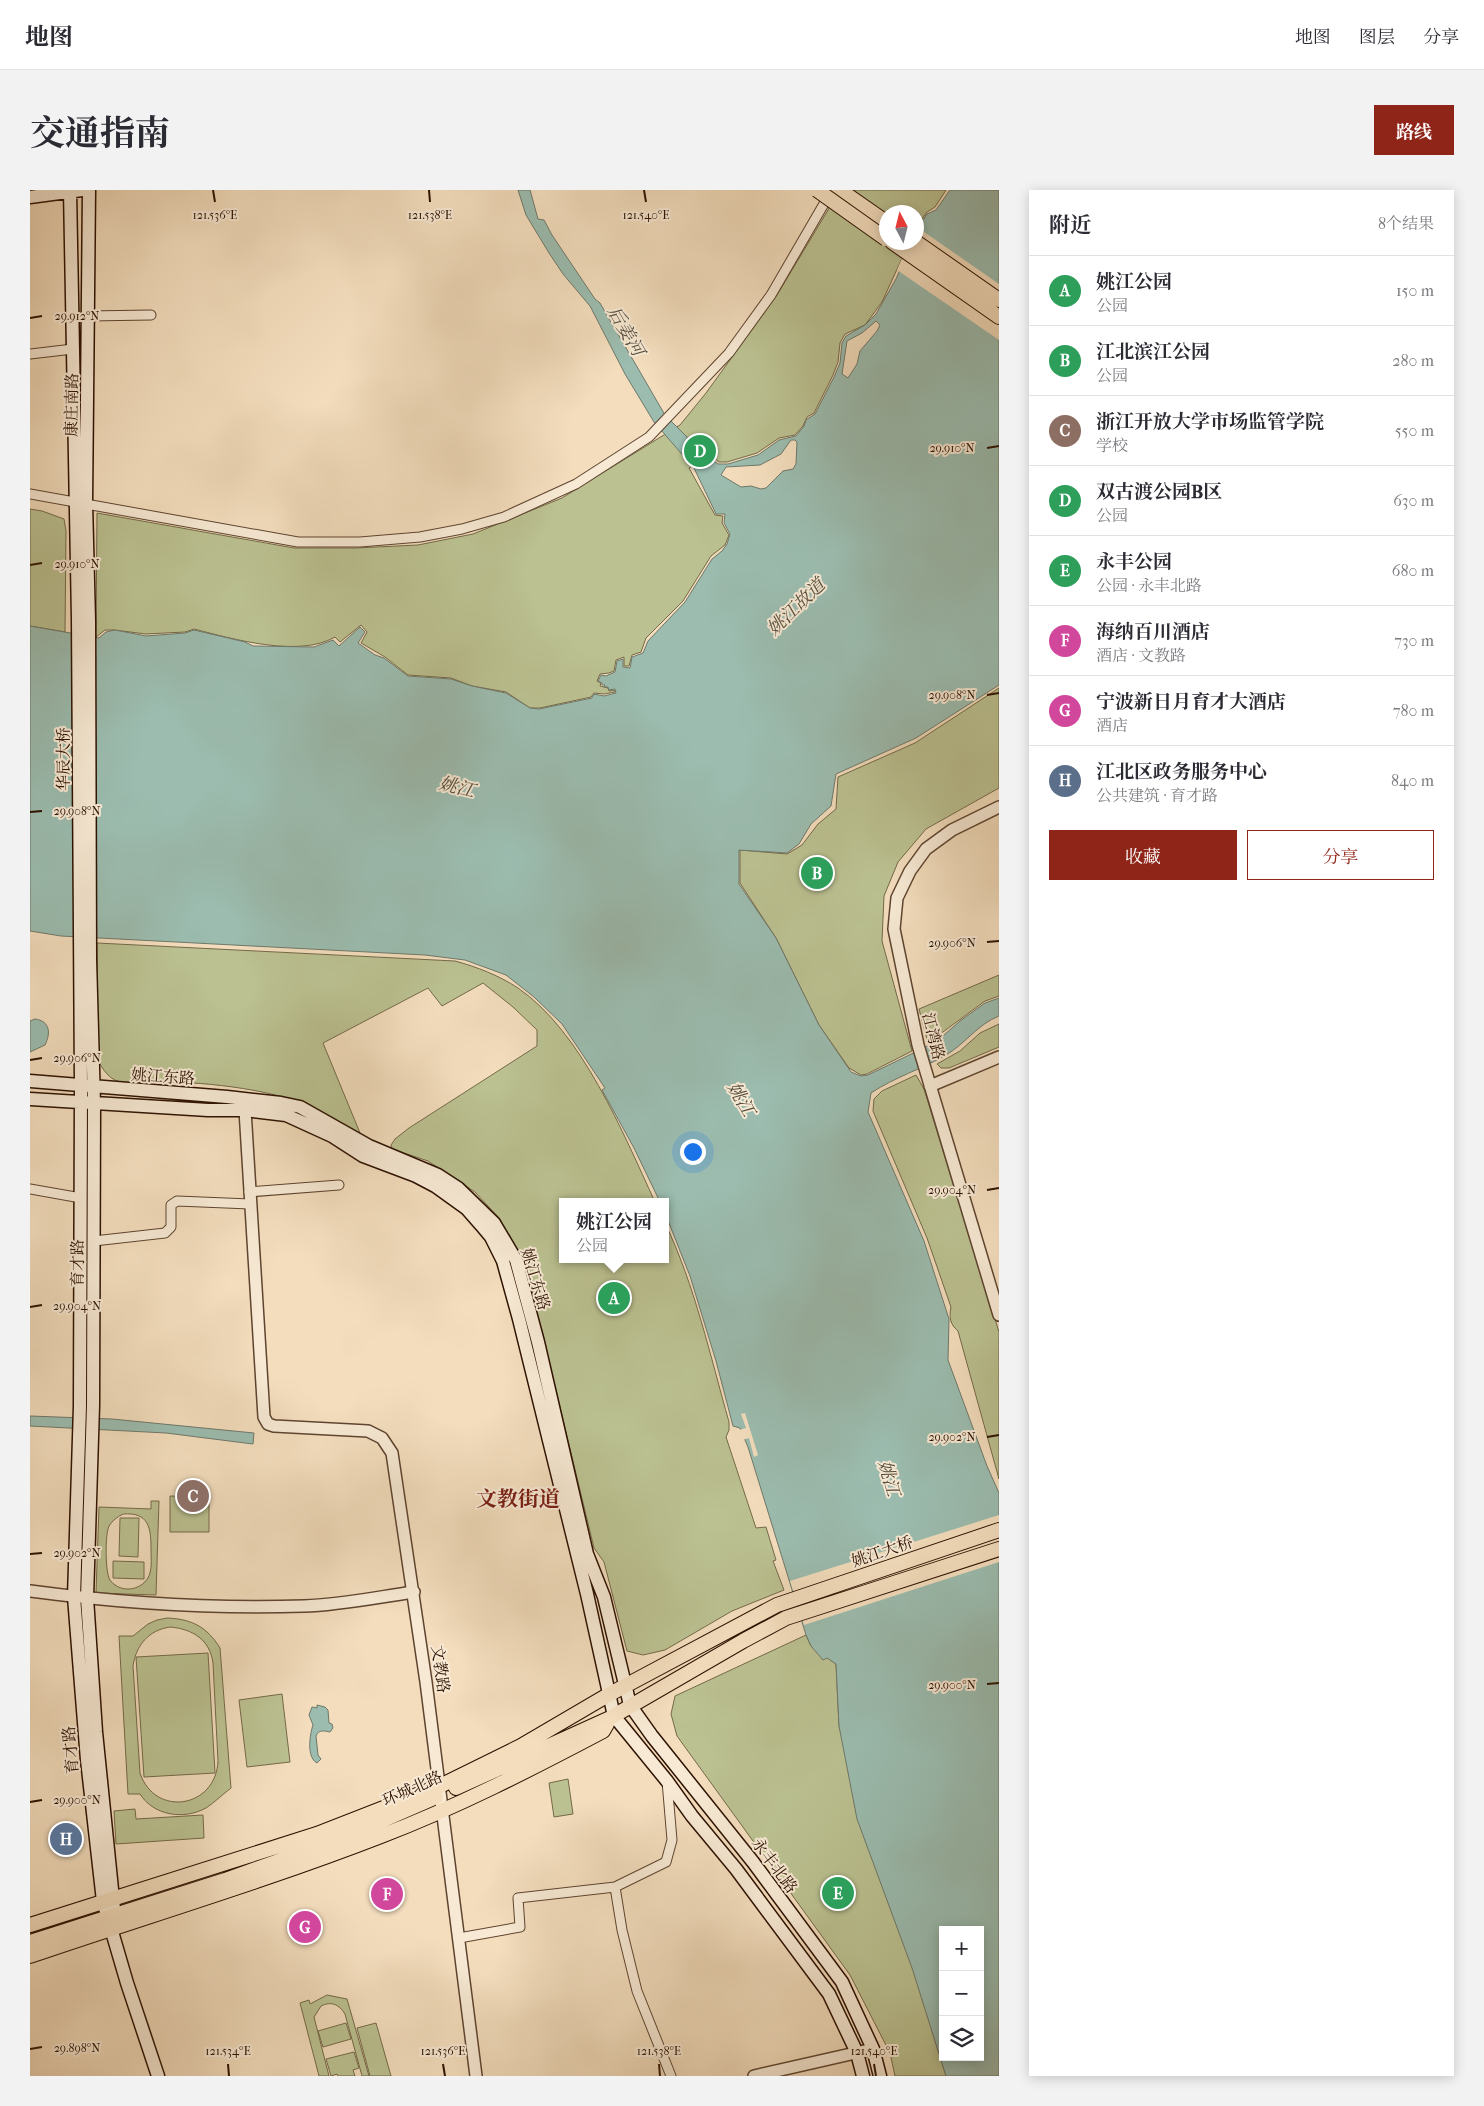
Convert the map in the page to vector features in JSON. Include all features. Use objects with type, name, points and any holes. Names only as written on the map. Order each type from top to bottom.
[{"type":"main road","name":"康庄南路","points":[[74,190],[73,349],[81,503],[84,620]]},
{"type":"main road","points":[[30,197],[74,190]]},
{"type":"main road","name":"康庄南路","points":[[81,503],[88,316],[89,190]]},
{"type":"main road","points":[[817,190],[879,234]]},
{"type":"main road","points":[[840,190],[879,217]]},
{"type":"main road","points":[[924,248],[999,300]]},
{"type":"main road","points":[[903,250],[999,317]]},
{"type":"main road","name":"华辰大桥","points":[[84,620],[85,959]]},
{"type":"main road","name":"育才路","points":[[85,959],[88,1103],[94,1241],[87,1405],[79,1439],[80,1597],[87,1760],[111,1920],[155,2075]]},
{"type":"main road","name":"姚江东路","points":[[30,1081],[227,1097],[300,1107],[369,1146],[438,1175],[458,1188],[478,1206],[494,1224],[516,1260],[538,1342],[587,1554],[604,1597],[623,1682]]},
{"type":"main road","name":"姚江东路","points":[[30,1099],[208,1110],[244,1110],[286,1115],[332,1136],[363,1156],[416,1176],[436,1186],[467,1209],[491,1237],[503,1261],[587,1594],[607,1691]]},
{"type":"main road","name":"育才路","points":[[80,1597],[93,1440],[87,1405],[81,1198],[88,1103]]},
{"type":"main road","name":"姚江大桥","points":[[777,1605],[999,1530]]},
{"type":"main road","name":"姚江大桥","points":[[786,1618],[999,1549]]},
{"type":"main road","name":"环城北路","points":[[30,1942],[111,1920],[335,1841],[521,1746],[623,1682],[777,1605]]},
{"type":"main road","name":"环城北路","points":[[30,1925],[109,1897],[317,1834],[612,1717],[630,1705],[786,1618]]},
{"type":"main road","name":"永丰北路","points":[[623,1682],[630,1705],[652,1736],[759,1870],[842,1982],[873,2049],[880,2076]]},
{"type":"main road","name":"永丰北路","points":[[607,1691],[612,1717],[667,1781],[692,1816],[736,1869],[829,1994],[857,2053],[863,2076]]},
{"type":"main road","points":[[30,1956],[111,1920],[252,1883],[382,1836],[443,1810],[548,1760],[603,1731],[612,1717]]},
{"type":"street","points":[[30,494],[192,525],[298,542],[360,542],[420,537],[462,529],[504,517],[576,484],[649,436],[729,354],[766,302],[832,190]]},
{"type":"street","points":[[88,316],[151,315]]},
{"type":"street","points":[[30,354],[73,349]]},
{"type":"street","name":"江湾路","points":[[999,807],[952,830],[926,849],[910,871],[897,898],[894,929],[918,1045],[999,1315]]},
{"type":"street","points":[[930,1086],[999,1057]]},
{"type":"street","name":"文教路","points":[[244,1110],[264,1417],[268,1424],[274,1426],[368,1431],[378,1434],[387,1443],[394,1465],[414,1592],[476,2076]]},
{"type":"street","points":[[249,1192],[339,1186]]},
{"type":"street","points":[[30,1189],[81,1198]]},
{"type":"street","points":[[94,1241],[165,1232],[171,1227],[171,1206],[177,1201],[250,1204]]},
{"type":"street","points":[[30,1591],[80,1597],[230,1607],[306,1606],[414,1592]]},
{"type":"street","points":[[459,1938],[520,1926],[518,1898],[615,1887],[666,1862],[672,1840],[667,1781]]},
{"type":"street","points":[[615,1887],[622,1930],[637,1991],[671,2076]]},
{"type":"street","points":[[754,2076],[873,2049]]},
{"type":"green space","points":[[840,190],[946,190],[935,207],[924,216],[924,205],[879,205],[879,250],[906,250],[882,302],[865,325],[845,334],[840,343],[838,362],[833,375],[814,413],[807,417],[803,426],[795,435],[779,438],[757,453],[727,462],[719,462],[710,455],[689,468],[715,515],[723,516],[722,523],[729,535],[725,545],[711,556],[683,601],[646,638],[641,652],[632,655],[629,666],[624,666],[624,657],[616,660],[614,671],[600,674],[597,681],[601,683],[600,686],[615,692],[594,693],[591,697],[540,708],[530,708],[506,692],[472,686],[451,678],[408,675],[385,657],[361,643],[367,632],[361,625],[340,642],[335,637],[320,643],[303,646],[266,645],[194,629],[185,632],[146,634],[105,630],[96,637],[97,513],[294,548],[418,545],[473,534],[562,498],[680,425],[706,393],[777,295]]},
{"type":"green space","points":[[30,509],[64,519],[66,531],[65,632],[30,626]]},
{"type":"green space","points":[[999,688],[999,788],[926,829],[898,862],[884,896],[882,941],[912,1051],[867,1074],[861,1075],[849,1068],[819,1025],[776,938],[740,883],[740,850],[787,854],[802,845],[818,824],[836,809],[838,777],[915,743]]},
{"type":"green space","points":[[97,943],[455,961],[503,979],[518,988],[541,1007],[562,1030],[581,1057],[614,1116],[653,1198],[559,1198],[559,1263],[669,1263],[669,1232],[685,1271],[708,1346],[729,1422],[729,1430],[726,1437],[756,1528],[766,1527],[776,1560],[773,1561],[784,1590],[732,1611],[665,1650],[643,1655],[627,1651],[604,1562],[594,1548],[529,1279],[520,1255],[500,1219],[475,1192],[428,1161],[392,1149],[391,1145],[395,1139],[409,1128],[537,1046],[537,1030],[513,1007],[483,983],[442,1006],[428,988],[323,1043],[360,1133],[365,1138],[330,1117],[292,1100],[253,1090],[211,1084],[121,1082],[109,1076],[98,1061]]},
{"type":"green space","points":[[999,975],[999,996],[985,1001],[928,1043],[919,1009]]},
{"type":"green space","points":[[999,1024],[999,1047],[949,1068],[941,1068],[937,1064],[960,1051],[980,1033]]},
{"type":"green space","points":[[916,1075],[924,1089],[999,1332],[999,1479],[958,1331],[953,1326],[951,1320],[951,1307],[927,1238],[873,1111],[874,1099],[882,1091]]},
{"type":"green space","points":[[170,1496],[209,1497],[209,1532],[170,1532]]},
{"type":"green space","points":[[151,1501],[159,1501],[156,1595],[96,1593],[99,1507],[151,1509]],"holes":[[[123,1514],[132,1514],[143,1519],[149,1528],[151,1567],[145,1582],[136,1588],[125,1589],[115,1585],[108,1576],[106,1562],[107,1537],[109,1526],[113,1521]]]},
{"type":"green space","points":[[120,1518],[139,1518],[138,1557],[119,1556]]},
{"type":"green space","points":[[113,1561],[144,1562],[144,1579],[113,1578]]},
{"type":"green space","points":[[176,1619],[198,1625],[210,1635],[220,1648],[231,1788],[206,1808],[188,1814],[170,1814],[161,1811],[153,1807],[140,1794],[128,1794],[119,1636],[133,1636],[148,1624],[157,1620]],"holes":[[[170,1627],[178,1628],[199,1637],[211,1655],[218,1761],[215,1777],[207,1789],[196,1797],[184,1802],[158,1797],[148,1787],[140,1773],[133,1666],[140,1645],[150,1635]]]},
{"type":"green space","points":[[806,1635],[811,1646],[836,1664],[839,1726],[939,2053],[939,2061],[941,2061],[946,2076],[895,2076],[890,2053],[850,1975],[677,1736],[671,1714],[675,1696]]},
{"type":"green space","points":[[208,1653],[215,1773],[144,1777],[136,1657]]},
{"type":"green space","points":[[282,1694],[290,1762],[247,1767],[239,1700]]},
{"type":"green space","points":[[568,1779],[573,1814],[554,1817],[549,1783]]},
{"type":"green space","points":[[135,1809],[136,1819],[203,1815],[204,1838],[116,1844],[114,1811]]},
{"type":"green space","points":[[327,1995],[347,1999],[369,2076],[362,2076],[345,2014],[337,2006],[325,2004],[321,2006],[314,2017],[329,2076],[319,2076],[300,2003],[309,2000],[310,2004]]},
{"type":"green space","points":[[346,2023],[351,2039],[323,2047],[318,2031]]},
{"type":"green space","points":[[376,2023],[391,2076],[370,2076],[357,2028]]},
{"type":"green space","points":[[354,2052],[359,2068],[353,2070],[355,2076],[338,2076],[337,2074],[331,2076],[326,2059]]},
{"type":"water","points":[[518,190],[530,190],[538,219],[544,220],[595,299],[600,303],[665,415],[687,437],[690,444],[718,464],[728,464],[758,455],[779,440],[796,436],[806,420],[815,414],[840,363],[842,343],[846,336],[865,325],[876,314],[896,279],[909,250],[924,250],[924,218],[927,214],[936,210],[950,190],[999,190],[999,685],[916,738],[836,774],[831,806],[811,824],[799,844],[787,853],[739,850],[739,884],[776,938],[819,1025],[851,1072],[861,1076],[868,1075],[936,1042],[985,1003],[999,998],[999,1016],[978,1029],[946,1055],[889,1082],[871,1093],[868,1112],[924,1241],[949,1319],[948,1360],[987,1466],[999,1493],[999,2076],[946,2076],[941,2061],[984,2061],[984,1926],[939,1926],[939,2054],[912,1968],[857,1819],[839,1726],[836,1664],[827,1658],[823,1660],[811,1646],[806,1635],[748,1447],[740,1428],[733,1426],[716,1361],[690,1276],[669,1223],[669,1198],[658,1198],[634,1148],[602,1090],[605,1088],[562,1024],[534,997],[506,975],[465,960],[425,955],[61,936],[30,931],[30,626],[99,638],[106,632],[115,630],[146,636],[185,633],[194,630],[245,642],[253,646],[314,647],[333,640],[339,646],[360,627],[365,632],[358,643],[375,655],[384,658],[408,676],[451,679],[472,686],[506,693],[530,708],[539,709],[592,698],[594,694],[604,696],[616,693],[615,689],[609,690],[608,687],[604,687],[605,685],[598,681],[601,675],[606,676],[615,672],[617,661],[623,659],[623,667],[630,668],[632,657],[643,653],[648,641],[685,602],[712,559],[727,544],[730,534],[724,523],[725,514],[716,514],[694,468],[654,422],[625,374],[590,306],[563,274],[526,215]],"holes":[[[876,321],[880,325],[860,351],[857,364],[848,378],[842,374],[847,341],[862,333]],[[791,440],[797,442],[796,464],[793,469],[783,471],[766,488],[741,487],[721,475],[726,467],[760,465],[781,454]]]},
{"type":"water","points":[[35,1019],[44,1022],[48,1028],[48,1036],[45,1045],[30,1052],[30,1021]]},
{"type":"water","points":[[30,1416],[112,1419],[254,1433],[253,1444],[166,1433],[30,1426]]},
{"type":"water","points":[[317,1705],[328,1710],[329,1723],[332,1724],[333,1728],[330,1732],[320,1731],[316,1736],[318,1755],[321,1759],[317,1763],[311,1756],[310,1751],[313,1725],[309,1715],[312,1707],[317,1708]]},
{"type":"pier","points":[[924,232],[999,284],[999,340],[897,270],[906,250],[924,250]]},
{"type":"pier","points":[[745,1413],[758,1455],[754,1457],[749,1438],[742,1440],[739,1430],[746,1428],[741,1414]]},
{"type":"pier","points":[[999,1515],[999,1562],[804,1625],[790,1581]]},
{"type":"place","name":"双古渡公园B区","points":[[700,451]]},
{"type":"place","name":"江北滨江公园","points":[[817,873]]},
{"type":"place","name":"姚江公园","points":[[614,1298]]},
{"type":"place","name":"浙江开放大学市场监管学院","points":[[193,1496]]},
{"type":"place","name":"江北区政务服务中心","points":[[66,1839]]},
{"type":"place","name":"永丰公园","points":[[838,1893]]},
{"type":"place","name":"海纳百川酒店","points":[[387,1894]]},
{"type":"place","name":"宁波新日月育才大酒店","points":[[305,1927]]},
{"type":"district","name":"文教街道","points":[[518,1499]]},
{"type":"water label","name":"后姜河","points":[[626,331]]},
{"type":"water label","name":"姚江故道","points":[[796,607]]},
{"type":"water label","name":"姚江","points":[[457,787]]},
{"type":"water label","name":"姚江","points":[[741,1099]]},
{"type":"water label","name":"姚江","points":[[889,1478]]}]
